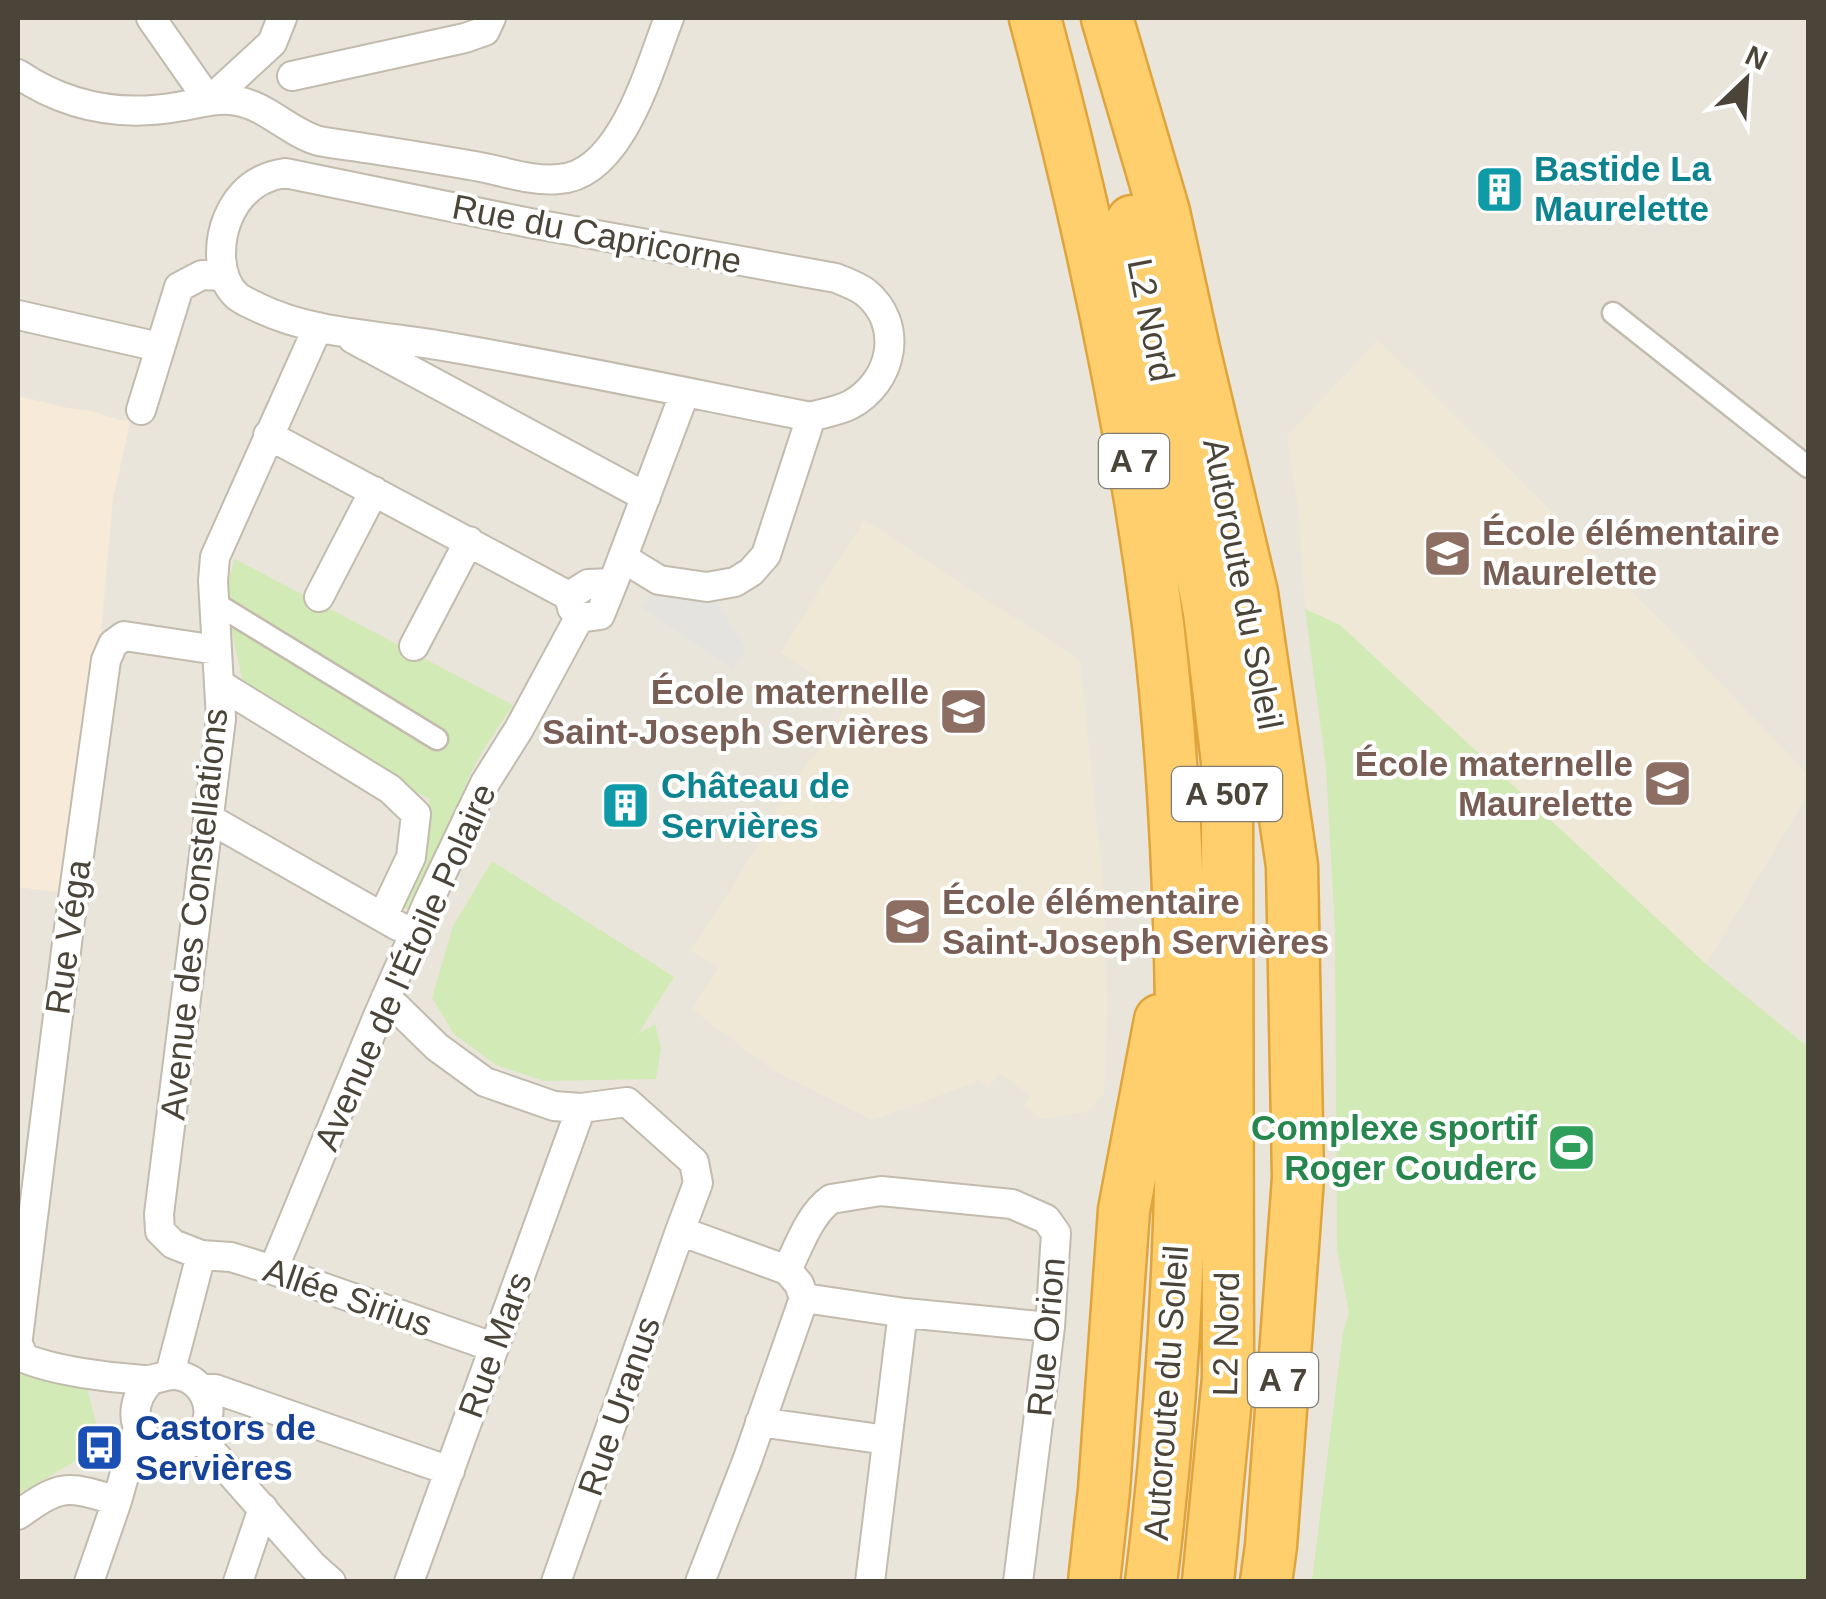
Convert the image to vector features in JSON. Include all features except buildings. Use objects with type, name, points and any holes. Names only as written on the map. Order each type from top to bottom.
[{"type":"highway","name":"Autoroute du Soleil","points":[[1035,18],[1116,364],[1141,502],[1171,756],[1180,912],[1183,1098],[1177,1288],[1160,1512],[1150,1582]]},
{"type":"highway","name":"L2 Nord","points":[[1091,18],[1209,612],[1227,762],[1228,1378],[1208,1582]]},
{"type":"highway","name":"Autoroute du Soleil","points":[[1107,18],[1164,212],[1252,593],[1292,866],[1298,1178],[1266,1582]]},
{"type":"highway","points":[[1094,1582],[1124,1210],[1180,912]]},
{"type":"highway","points":[[1292,1582],[1312,1450],[1320,1246],[1298,1178]]},
{"type":"street","points":[[151,18],[209,101]]},
{"type":"street","points":[[292,76],[465,38],[486,31],[491,18]]},
{"type":"street","points":[[18,74],[57,95],[94,108],[134,111],[223,99],[242,102],[317,140],[499,169],[536,179],[563,180],[590,168],[630,120],[669,18]]},
{"type":"street","points":[[209,101],[277,30],[292,76],[272,116]]},
{"type":"street","name":"Rue du Capricorne","points":[[223,276],[222,244],[227,220],[239,196],[270,176],[285,173],[530,223],[836,278],[864,290],[882,311],[888,321],[891,346],[886,365],[872,388],[849,405],[811,416]]},
{"type":"street","points":[[141,410],[180,287],[202,275],[223,276],[240,298],[276,317],[443,346],[811,416],[766,555],[752,572],[735,582],[707,587],[618,570],[684,392]]},
{"type":"street","points":[[1613,313],[1808,467]]},
{"type":"street","points":[[18,315],[146,344]]},
{"type":"street","points":[[326,328],[646,497]]},
{"type":"street","name":"Avenue des Constellations","points":[[201,1255],[173,1244],[160,1231],[158,1214],[221,719],[215,558],[268,436],[326,328]]},
{"type":"street","points":[[268,436],[469,541],[574,607]]},
{"type":"street","points":[[319,597],[374,491]]},
{"type":"street","points":[[414,646],[469,541]]},
{"type":"street","name":"Avenue de l'Étoile Polaire","points":[[273,1270],[386,997],[485,783],[519,729],[574,607],[600,615],[618,570]]},
{"type":"street","points":[[215,603],[436,738]]},
{"type":"street","name":"Rue Véga","points":[[160,1378],[44,1366],[24,1358],[18,1341],[106,660],[113,644],[124,636],[217,650]]},
{"type":"street","points":[[219,684],[390,788],[416,814],[411,857],[383,916]]},
{"type":"street","points":[[208,818],[413,936]]},
{"type":"street","points":[[386,997],[437,1047],[485,1082],[554,1106],[581,1108]]},
{"type":"street","name":"Rue Uranus","points":[[556,1582],[698,1183],[694,1162],[627,1102],[581,1108]]},
{"type":"street","name":"Rue Mars","points":[[409,1582],[581,1108]]},
{"type":"street","name":"Rue Orion","points":[[787,1270],[810,1223],[832,1199],[881,1191],[1012,1204],[1046,1219],[1056,1233],[1050,1327],[1018,1582]]},
{"type":"street","points":[[680,1231],[787,1270],[804,1298],[700,1582]]},
{"type":"street","points":[[160,1378],[201,1255]]},
{"type":"street","name":"Allée Sirius","points":[[201,1255],[231,1257],[273,1270],[494,1347]]},
{"type":"street","points":[[804,1298],[905,1313],[1050,1327]]},
{"type":"street","points":[[870,1582],[905,1313]]},
{"type":"street","points":[[116,1501],[140,1471],[187,1443],[208,1418],[201,1389],[182,1376],[160,1378],[141,1391],[134,1415],[138,1428],[153,1444],[187,1443],[263,1508],[331,1582]]},
{"type":"street","points":[[201,1389],[215,1390],[450,1471]]},
{"type":"street","points":[[760,1422],[887,1440]]},
{"type":"street","points":[[89,1582],[138,1428]]},
{"type":"street","points":[[18,1515],[48,1494],[70,1488],[116,1501]]},
{"type":"street","points":[[238,1582],[263,1508]]},
{"type":"shaded area","points":[[18,18],[1808,18],[1808,1581],[18,1581]]},
{"type":"shaded area","points":[[1378,340],[1632,591],[1808,774],[1808,794],[1706,964],[1340,625],[1305,609],[1299,515],[1287,436]]},
{"type":"shaded area","points":[[18,396],[120,420],[131,419],[113,499],[100,643],[63,893],[18,887]]},
{"type":"shaded area","name":"École élémentaire Saint-Joseph Servières","points":[[864,520],[1080,660],[1104,893],[1107,1006],[1104,1094],[1087,1112],[1042,1119],[1024,1106],[1031,1096],[999,1073],[988,1088],[976,1079],[873,1120],[771,1069],[692,1009],[718,968],[691,951],[776,810],[851,699],[780,653]]},
{"type":"shaded area","points":[[659,580],[707,587],[746,649],[733,669],[642,608]]},
{"type":"green space","points":[[235,559],[513,705],[471,772],[456,816],[409,910],[402,907],[430,799],[244,688],[231,627],[228,582]]},
{"type":"green space","name":"Complexe sportif Roger Couderc","points":[[1305,609],[1340,625],[1706,964],[1808,1047],[1808,1581],[1312,1581],[1343,1332],[1349,1313],[1337,1249],[1335,930],[1326,767]]},
{"type":"green space","points":[[492,861],[674,977],[638,1034],[655,1024],[661,1048],[656,1079],[544,1081],[496,1065],[454,1034],[432,998],[453,926]]},
{"type":"green space","points":[[18,1368],[28,1374],[85,1379],[98,1432],[93,1451],[18,1494]]},
{"type":"place","name":"Bastide La Maurelette","points":[[1499,189]]},
{"type":"place","name":"École élémentaire Maurelette","points":[[1447,553]]},
{"type":"place","name":"École maternelle Saint-Joseph Servières","points":[[964,712]]},
{"type":"place","name":"École maternelle Maurelette","points":[[1668,784]]},
{"type":"place","name":"Château de Servières","points":[[626,806]]},
{"type":"place","name":"École élémentaire Saint-Joseph Servières","points":[[907,922]]},
{"type":"place","name":"Complexe sportif Roger Couderc","points":[[1572,1148]]},
{"type":"place","name":"Castors de Servières","points":[[100,1448]]}]
